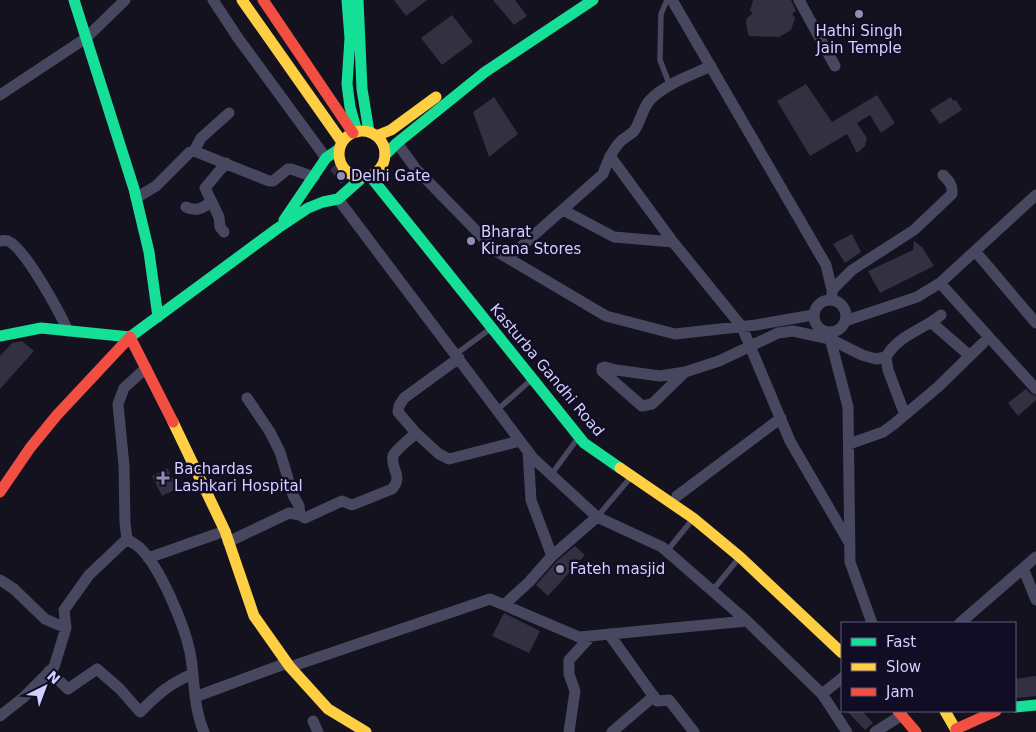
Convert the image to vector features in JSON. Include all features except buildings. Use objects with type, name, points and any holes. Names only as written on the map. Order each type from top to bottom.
[{"type":"main road","points":[[74,0],[136,198],[149,252],[158,317]]},
{"type":"main road","points":[[242,0],[341,146],[339,156],[344,169],[350,174],[366,177]]},
{"type":"main road","points":[[263,0],[355,132],[373,134],[391,130],[480,65],[577,0]]},
{"type":"main road","points":[[347,0],[350,38],[347,84],[355,132]]},
{"type":"main road","points":[[0,492],[30,448],[130,337],[278,228],[308,208],[338,199],[366,177],[380,169],[384,163],[384,148],[373,134],[362,89],[358,0]]},
{"type":"main road","points":[[385,155],[397,143],[485,72],[593,0]]},
{"type":"main road","points":[[278,228],[326,158],[355,132]]},
{"type":"main road","name":"Kasturba Gandhi Road","points":[[380,169],[392,187],[590,436],[699,510],[746,549],[841,638]]},
{"type":"main road","name":"Kasturba Gandhi Road","points":[[366,177],[492,328],[584,443],[693,518],[740,556],[841,652]]},
{"type":"main road","points":[[0,336],[41,328],[130,337]]},
{"type":"main road","points":[[130,337],[226,537],[254,616],[289,665],[328,709],[366,732]]},
{"type":"main road","points":[[1016,707],[1036,705]]},
{"type":"main road","points":[[946,712],[957,730],[994,712]]},
{"type":"main road","points":[[900,713],[916,732]]},
{"type":"street","points":[[0,95],[86,38],[125,0]]},
{"type":"street","points":[[213,0],[238,38],[326,158]]},
{"type":"street","points":[[672,0],[826,265],[832,295],[845,310],[845,321],[839,330],[829,336],[793,331],[778,333],[750,348],[685,372],[660,376],[616,370],[605,366],[602,368],[602,371],[642,406],[652,404],[685,372]]},
{"type":"street","points":[[800,0],[834,66]]},
{"type":"street","points":[[508,258],[602,174],[610,156],[639,125],[642,112],[651,99],[677,81],[711,66]]},
{"type":"street","points":[[136,198],[156,186],[190,152],[194,151],[201,138],[229,113]]},
{"type":"street","points":[[397,143],[416,169],[496,251],[606,316],[675,334],[742,327],[813,315]]},
{"type":"street","points":[[194,151],[269,181],[273,181],[292,169],[314,177]]},
{"type":"street","points":[[610,156],[674,242],[742,327],[790,441],[850,544]]},
{"type":"street","points":[[224,232],[220,227],[219,216],[205,188],[226,163]]},
{"type":"street","points":[[944,175],[953,189],[952,194],[914,230],[852,270],[832,295],[814,310],[813,315],[816,325],[829,336],[876,359],[886,356],[896,343],[936,319],[970,356]]},
{"type":"street","points":[[845,321],[917,297],[940,283],[1036,195]]},
{"type":"street","points":[[338,199],[533,458],[596,517],[667,551],[747,621],[822,694],[847,732]]},
{"type":"street","points":[[186,207],[194,210],[199,209],[211,202]]},
{"type":"street","points":[[563,210],[614,236],[674,242]]},
{"type":"street","points":[[0,241],[9,241],[22,254],[57,306],[68,331]]},
{"type":"street","points":[[975,251],[1036,323]]},
{"type":"street","points":[[940,283],[1036,389]]},
{"type":"street","points":[[829,336],[848,406],[850,562],[872,622]]},
{"type":"street","points":[[848,444],[883,432],[938,387],[983,343]]},
{"type":"street","points":[[457,356],[404,398],[398,406],[398,412],[416,433],[439,454],[449,459],[520,441]]},
{"type":"street","points":[[886,356],[888,370],[905,415]]},
{"type":"street","points":[[146,368],[124,388],[118,404],[124,466],[127,539],[140,548],[155,568],[181,623],[190,652],[195,697],[204,732]]},
{"type":"street","points":[[247,398],[270,432],[280,452],[293,495],[299,506],[300,515]]},
{"type":"street","points":[[677,496],[781,418]]},
{"type":"street","points":[[148,558],[226,537],[289,513],[305,518],[342,501],[352,505],[392,490],[396,485],[398,477],[393,456],[416,433]]},
{"type":"street","points":[[528,451],[531,500],[552,556]]},
{"type":"street","points":[[504,605],[530,582],[552,556],[596,517]]},
{"type":"street","points":[[0,716],[24,697],[54,666],[66,628],[64,610],[89,574],[127,539]]},
{"type":"street","points":[[961,622],[1036,557]]},
{"type":"street","points":[[1024,568],[1036,600]]},
{"type":"street","points":[[0,580],[14,590],[45,619],[66,628]]},
{"type":"street","points":[[195,697],[490,599],[579,637],[747,621]]},
{"type":"street","points":[[609,634],[657,701],[669,700],[694,732]]},
{"type":"street","points":[[569,732],[575,691],[569,674],[569,660],[591,636]]},
{"type":"street","points":[[49,671],[68,689],[97,669],[120,689],[140,712],[173,683],[192,674]]},
{"type":"street","points":[[822,694],[841,679]]},
{"type":"street","points":[[612,732],[654,696]]},
{"type":"street","points":[[875,732],[900,713]]},
{"type":"street","points":[[313,721],[318,732]]},
{"type":"lane","points":[[667,0],[661,14],[660,60],[670,86]]},
{"type":"lane","points":[[457,356],[492,328]]},
{"type":"lane","points":[[497,410],[533,379]]},
{"type":"lane","points":[[552,475],[579,437]]},
{"type":"lane","points":[[596,517],[631,477]]},
{"type":"lane","points":[[667,551],[693,518]]},
{"type":"lane","points":[[712,591],[740,556]]},
{"type":"traffic: fast","points":[[74,0],[134,189],[149,252],[158,317]]},
{"type":"traffic: fast","points":[[347,0],[350,38],[347,84],[350,107],[357,132]]},
{"type":"traffic: fast","points":[[358,0],[362,89],[369,132]]},
{"type":"traffic: fast","points":[[385,155],[397,143],[485,72],[593,0]]},
{"type":"traffic: fast","points":[[284,220],[326,158],[339,149]]},
{"type":"traffic: fast","points":[[370,176],[584,443],[620,468]]},
{"type":"traffic: fast","points":[[0,336],[41,328],[130,337],[278,228],[308,208],[338,199],[363,177]]},
{"type":"traffic: fast","points":[[1016,707],[1036,705]]},
{"type":"traffic: slow","points":[[242,0],[342,142]]},
{"type":"traffic: slow","points":[[376,136],[391,130],[436,97]]},
{"type":"traffic: slow","points":[[358,131],[366,131],[375,135],[381,141],[385,154],[381,167],[375,173],[366,177],[358,177],[349,173],[343,167],[339,158],[339,150],[343,141],[349,135],[358,131]]},
{"type":"traffic: slow","points":[[173,422],[225,531],[254,616],[290,667],[328,709],[366,732]]},
{"type":"traffic: slow","points":[[620,468],[693,518],[740,557],[841,652]]},
{"type":"traffic: slow","points":[[946,712],[957,732]]},
{"type":"traffic: jam","points":[[263,0],[353,133]]},
{"type":"traffic: jam","points":[[0,492],[30,448],[57,415],[130,337],[173,422]]},
{"type":"traffic: jam","points":[[899,712],[916,732]]},
{"type":"traffic: jam","points":[[956,729],[994,712]]},
{"type":"place","name":"Hathi Singh Jain Temple","points":[[859,14]]},
{"type":"place","name":"Delhi Gate","points":[[341,176]]},
{"type":"place","name":"Bharat Kirana Stores","points":[[471,241]]},
{"type":"place","name":"Bachardas Lashkari Hospital","points":[[163,478]]},
{"type":"place","name":"Fateh masjid","points":[[560,569]]}]
